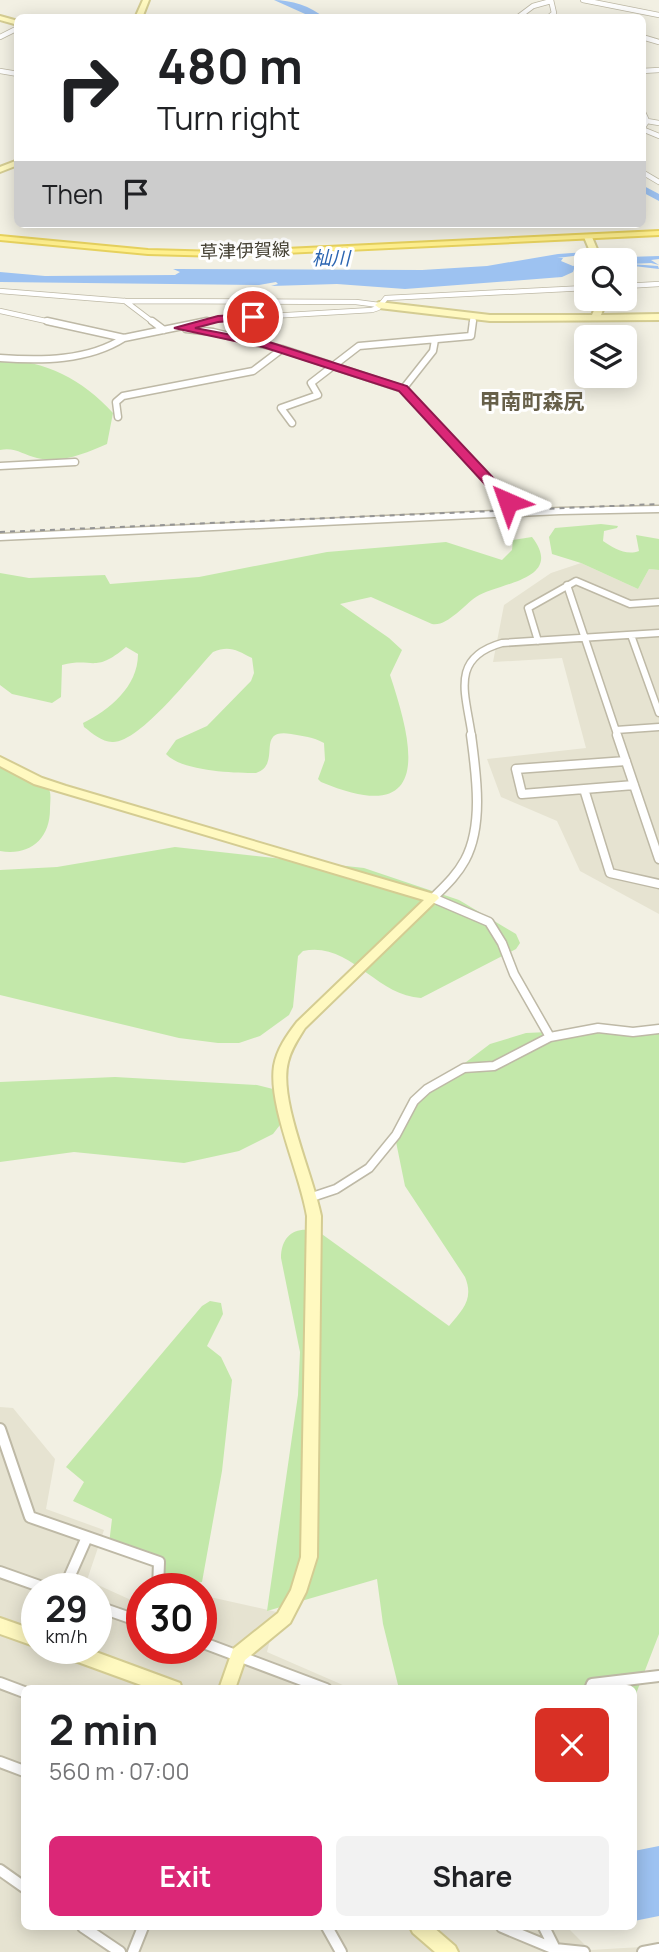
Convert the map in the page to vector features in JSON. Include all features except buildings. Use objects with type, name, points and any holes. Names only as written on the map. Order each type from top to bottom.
[{"type":"main road","name":"草津伊賀線","points":[[0,238],[148,252],[221,254],[590,239],[659,233]]},
{"type":"street","points":[[583,0],[604,1],[659,15]]},
{"type":"street","points":[[522,14],[533,6],[551,1]]},
{"type":"street","points":[[647,121],[659,123]]},
{"type":"street","points":[[590,239],[593,248]]},
{"type":"street","points":[[637,285],[659,284]]},
{"type":"street","points":[[0,358],[79,356],[105,348],[124,338],[218,319],[372,310],[378,308],[386,298],[574,289]]},
{"type":"street","points":[[0,290],[125,301],[356,302],[473,317],[659,317]]},
{"type":"street","points":[[125,301],[164,330]]},
{"type":"street","points":[[0,310],[124,338]]},
{"type":"street","points":[[597,311],[597,317]]},
{"type":"street","points":[[0,317],[8,313]]},
{"type":"street","points":[[292,423],[281,408],[318,395],[311,383],[359,346],[471,336],[473,317]]},
{"type":"street","points":[[180,328],[213,332],[282,349],[403,389],[508,502],[515,513]]},
{"type":"street","points":[[403,389],[433,351],[436,340]]},
{"type":"street","points":[[118,417],[116,402],[123,396],[253,371],[282,349]]},
{"type":"street","points":[[0,466],[75,462]]},
{"type":"street","points":[[0,537],[515,513],[659,509]]},
{"type":"street","points":[[538,641],[528,608],[576,581],[630,604],[659,602]]},
{"type":"street","points":[[567,585],[634,785],[655,831],[659,859]]},
{"type":"street","points":[[228,1685],[239,1655],[284,1618],[298,1592],[309,1557],[312,1197],[281,1095],[280,1068],[288,1043],[321,1003],[452,879],[467,857],[474,834],[476,809],[464,676],[466,665],[478,652],[493,645],[659,633]]},
{"type":"street","points":[[631,635],[659,713]]},
{"type":"street","points":[[616,730],[659,727]]},
{"type":"street","points":[[0,761],[38,781],[62,789],[433,898],[489,922],[502,943],[514,974],[550,1037]]},
{"type":"street","points":[[626,761],[516,769],[522,794],[634,785]]},
{"type":"street","points":[[584,789],[610,873],[659,884]]},
{"type":"street","points":[[312,1197],[336,1189],[369,1168],[396,1135],[414,1101],[427,1089],[464,1068],[494,1066],[550,1037],[598,1028],[633,1031],[659,1029]]},
{"type":"street","points":[[0,1429],[30,1517],[159,1562],[159,1573]]},
{"type":"street","points":[[71,1573],[87,1537]]},
{"type":"street","points":[[0,1572],[21,1579]]},
{"type":"street","points":[[0,1626],[21,1633]]},
{"type":"street","points":[[217,1647],[310,1685]]},
{"type":"street","points":[[106,1664],[163,1685]]},
{"type":"street","points":[[592,1685],[659,1676]]},
{"type":"street","points":[[0,1683],[21,1691]]},
{"type":"street","points":[[0,1762],[21,1770]]},
{"type":"street","points":[[0,1870],[21,1885]]},
{"type":"street","points":[[87,1930],[120,1952]]},
{"type":"street","points":[[133,1952],[142,1930]]},
{"type":"street","points":[[329,1930],[341,1952]]},
{"type":"street","points":[[423,1930],[449,1952]]},
{"type":"street","points":[[509,1930],[555,1951],[584,1952]]},
{"type":"street","points":[[545,1930],[555,1951]]},
{"type":"street","points":[[643,1952],[659,1949]]},
{"type":"shaded area","points":[[581,563],[638,589],[649,569],[659,570],[659,914],[580,871],[557,821],[501,797],[487,759],[586,748],[562,658],[493,662],[504,605],[551,573]]},
{"type":"shaded area","points":[[0,1407],[13,1408],[55,1459],[46,1509],[104,1530],[89,1573],[21,1573],[21,1664],[112,1664],[112,1591],[126,1598],[126,1664],[217,1664],[217,1599],[277,1612],[267,1652],[343,1685],[21,1685],[21,1930],[570,1930],[590,1950],[659,1946],[659,1952],[0,1952]]},
{"type":"green space","points":[[0,359],[33,363],[48,368],[89,390],[113,413],[107,444],[73,457],[55,460],[0,450]]},
{"type":"green space","points":[[601,524],[618,526],[604,531],[603,541],[625,552],[639,551],[636,535],[659,539],[659,570],[649,569],[638,589],[581,563],[552,554],[549,537],[555,528]]},
{"type":"green space","points":[[532,537],[540,551],[541,562],[535,571],[525,578],[476,597],[444,622],[432,624],[371,597],[340,604],[402,650],[390,675],[405,729],[408,753],[406,773],[398,788],[382,795],[357,794],[321,782],[318,779],[325,760],[324,743],[304,736],[274,736],[268,762],[256,773],[195,767],[173,760],[166,754],[176,740],[207,726],[251,681],[254,673],[252,658],[233,649],[213,652],[151,720],[123,740],[112,742],[97,737],[84,727],[83,723],[112,704],[133,677],[138,654],[126,647],[100,662],[62,665],[61,697],[52,703],[12,694],[0,685],[0,573],[29,578],[105,575],[110,584],[199,577],[327,552],[446,542],[502,560],[512,550],[513,540]]},
{"type":"green space","points":[[0,758],[36,778],[50,792],[49,820],[42,837],[36,844],[20,851],[0,851]]},
{"type":"green space","points":[[175,847],[364,868],[459,900],[516,934],[520,943],[516,949],[421,998],[390,988],[335,954],[320,950],[303,951],[298,956],[293,1007],[289,1015],[260,1036],[239,1043],[179,1038],[0,995],[0,870],[57,867]]},
{"type":"green space","points":[[659,1027],[659,1634],[637,1691],[637,1685],[398,1685],[383,1624],[377,1579],[267,1611],[298,1395],[300,1352],[281,1258],[284,1243],[287,1237],[297,1231],[319,1232],[449,1326],[468,1298],[465,1277],[405,1186],[394,1132],[411,1109],[437,1084],[490,1044],[526,1033]]},
{"type":"green space","points":[[115,1077],[257,1085],[277,1090],[283,1121],[273,1134],[239,1151],[184,1163],[74,1152],[0,1162],[0,1082]]},
{"type":"green space","points":[[210,1301],[221,1303],[223,1314],[207,1346],[221,1357],[232,1380],[222,1471],[204,1573],[159,1573],[159,1562],[109,1544],[112,1519],[73,1501],[84,1482],[66,1467],[202,1306]]},
{"type":"water","points":[[574,253],[574,256],[557,258],[563,258],[561,261],[574,266],[573,272],[562,277],[405,289],[337,284],[271,286],[278,284],[276,282],[259,285],[0,282],[0,272],[45,276],[175,275],[180,272],[173,269],[422,270],[487,266]]},
{"type":"water","points":[[659,256],[659,259],[651,260],[659,265],[637,264],[637,257]]},
{"type":"water","points":[[637,264],[658,266],[659,269],[637,266]]},
{"type":"water","points":[[659,1846],[659,1916],[637,1920],[637,1850]]},
{"type":"waterway","points":[[278,0],[315,14]]},
{"type":"waterway","points":[[646,190],[659,198]]},
{"type":"railway","points":[[0,532],[659,504]]},
{"type":"district","name":"甲南町森尻","points":[[532,402]]},
{"type":"route","points":[[253,317],[218,319],[180,328],[213,332],[265,344],[403,389],[508,502]]},
{"type":"water label","name":"杣川","points":[[331,258]]}]
